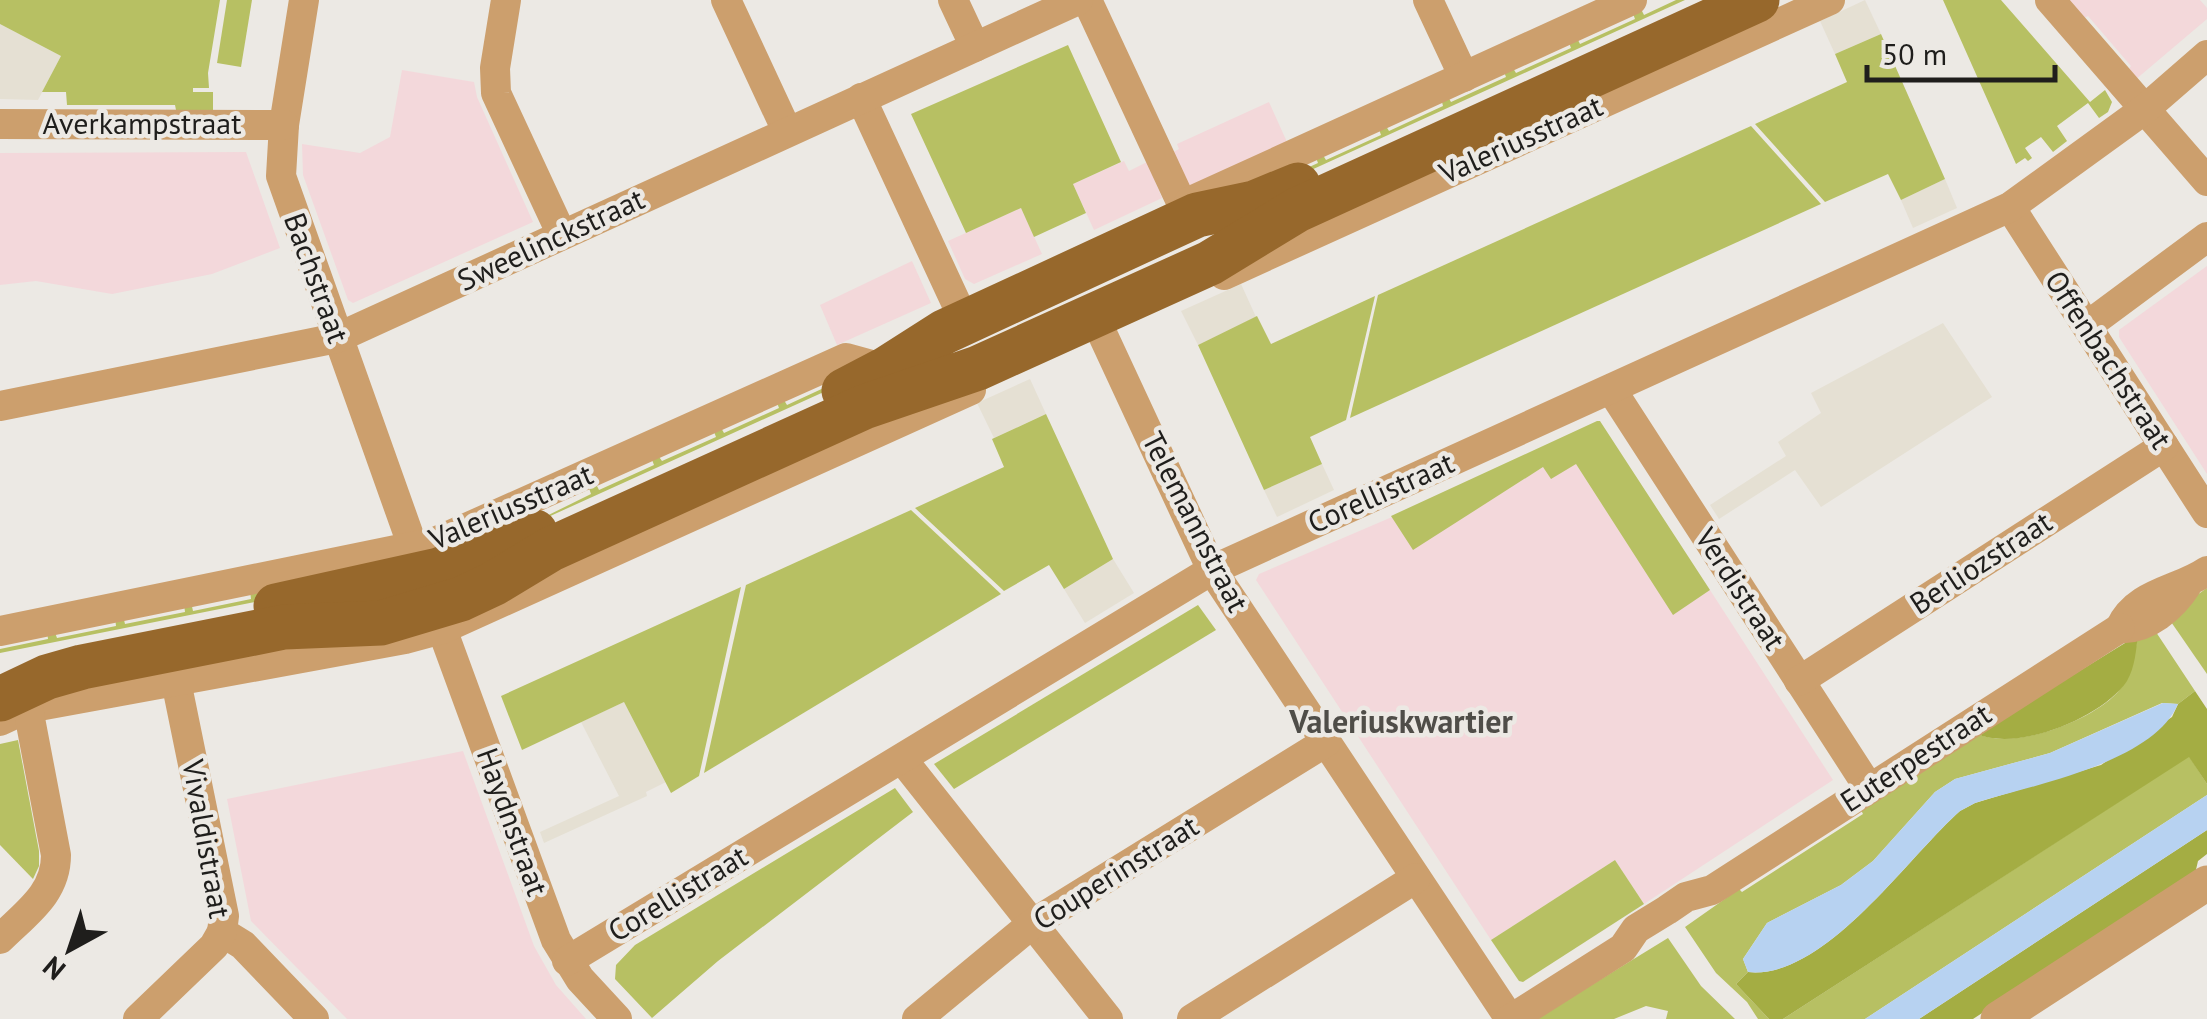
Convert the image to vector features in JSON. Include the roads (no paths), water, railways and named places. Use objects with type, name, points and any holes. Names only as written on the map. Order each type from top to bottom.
[{"type":"main road","name":"Valeriusstraat","points":[[0,662],[390,584],[451,599],[886,369],[958,320],[1186,212],[1271,197],[1704,0]]},
{"type":"main road","name":"Valeriusstraat","points":[[9,709],[47,677],[82,667],[284,627],[314,624],[346,638],[493,584],[551,548],[864,406],[1097,323],[1194,276],[1270,223],[1756,0]]},
{"type":"main road","points":[[1186,212],[1205,222],[1213,236],[1207,257],[1194,276]]},
{"type":"main road","points":[[958,320],[960,330],[952,344],[960,363],[978,368]]},
{"type":"street","name":"Bachstraat","points":[[304,0],[284,125],[281,176],[413,547]]},
{"type":"street","points":[[506,0],[495,68],[496,94],[562,236]]},
{"type":"street","points":[[726,0],[787,132]]},
{"type":"street","points":[[953,0],[974,47]]},
{"type":"street","name":"Sweelinckstraat","points":[[0,406],[337,338],[1078,0]]},
{"type":"street","points":[[1087,0],[1186,212]]},
{"type":"street","points":[[1428,0],[1464,76]]},
{"type":"street","name":"Valeriusstraat","points":[[1186,212],[1464,76],[1632,0]]},
{"type":"street","name":"Valeriusstraat","points":[[1194,276],[1830,0]]},
{"type":"street","points":[[2050,0],[2207,181]]},
{"type":"street","name":"Corellistraat","points":[[567,960],[1212,570],[2010,207],[2145,109],[2207,55]]},
{"type":"street","points":[[861,98],[958,320]]},
{"type":"street","name":"Averkampstraat","points":[[0,124],[284,125]]},
{"type":"street","name":"Offenbachstraat","points":[[2010,207],[2207,513]]},
{"type":"street","points":[[2087,326],[2207,237]]},
{"type":"street","name":"Valeriusstraat","points":[[451,599],[1097,323]]},
{"type":"street","name":"Telemannstraat","points":[[1097,323],[1212,570],[1510,1019]]},
{"type":"street","name":"Valeriusstraat","points":[[0,631],[413,547],[461,532],[846,358],[886,369]]},
{"type":"street","name":"Verdistraat","points":[[1611,389],[1869,788]]},
{"type":"street","name":"Berliozstraat","points":[[1799,681],[2164,446]]},
{"type":"street","name":"Euterpestraat","points":[[1510,1019],[1623,948],[1646,944],[1677,926],[1696,913],[1712,890],[2120,628],[2126,614],[2149,598],[2197,578]]},
{"type":"street","name":"Haydnstraat","points":[[451,599],[547,919],[567,960],[617,1019]]},
{"type":"street","name":"Valeriusstraat","points":[[9,709],[176,681],[346,638]]},
{"type":"street","name":"Vivaldistraat","points":[[176,681],[224,916],[222,932],[243,945],[314,1019]]},
{"type":"street","points":[[0,938],[48,891],[56,875],[56,856],[9,709]]},
{"type":"street","name":"Couperinstraat","points":[[918,1019],[1032,924],[1326,742]]},
{"type":"street","points":[[902,758],[1108,1019]]},
{"type":"street","points":[[1192,1019],[1416,878]]},
{"type":"street","points":[[1998,1019],[2207,883]]},
{"type":"street","points":[[138,1019],[214,946],[222,932]]},
{"type":"water","points":[[2163,703],[2178,704],[2144,742],[2088,769],[1960,811],[1834,937],[1806,957],[1777,969],[1748,972],[1743,959],[1767,923],[1841,885],[1873,861],[1935,792],[1955,779],[2050,753]]},
{"type":"water","points":[[2207,795],[2207,830],[1919,1019],[1865,1019]]},
{"type":"district","name":"Valeriuskwartier","points":[[1401,722]]}]
